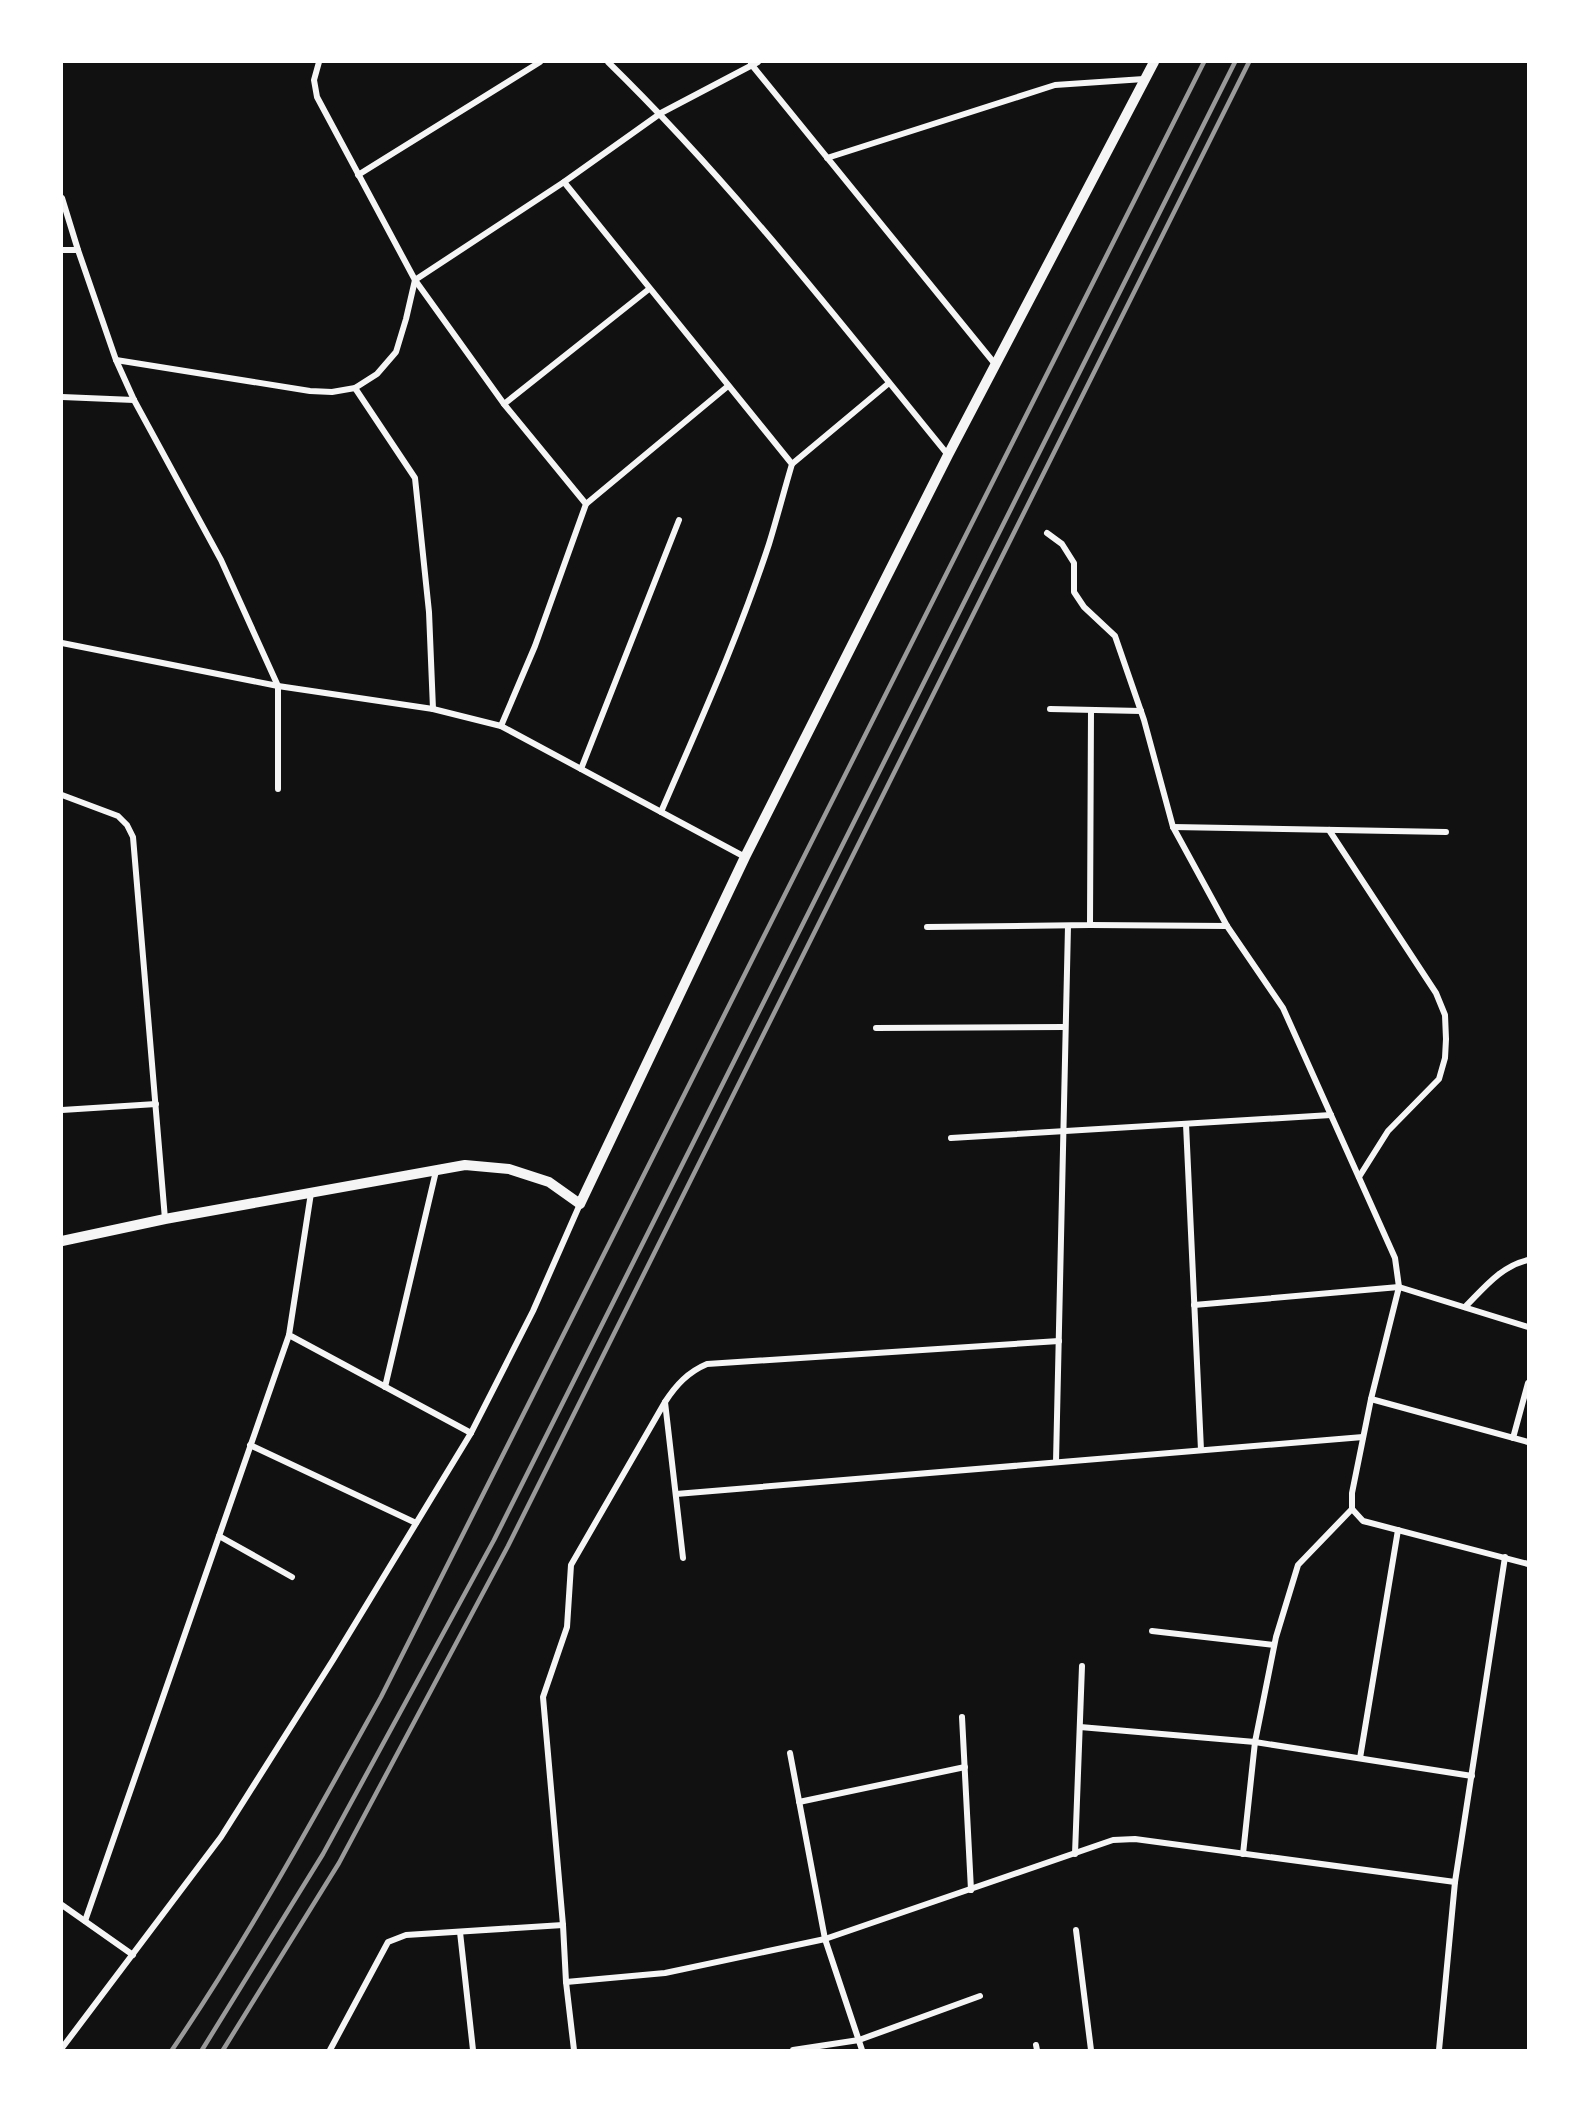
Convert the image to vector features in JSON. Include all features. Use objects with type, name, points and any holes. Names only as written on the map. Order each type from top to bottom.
[{"type":"street","points":[[319,62],[314,80],[316,97],[415,280],[504,404],[586,504]]},
{"type":"street","points":[[358,175],[540,62]]},
{"type":"street","points":[[608,62],[661,113],[729,188],[948,454]]},
{"type":"street","points":[[62,2048],[221,1837],[333,1660],[471,1433],[533,1311],[579,1204],[746,857],[948,454],[1154,62]]},
{"type":"street","points":[[116,360],[310,391],[332,392],[355,388],[377,374],[396,352],[415,280],[564,182],[661,113],[754,63],[827,158],[995,364]]},
{"type":"street","points":[[827,158],[1055,85],[1145,80]]},
{"type":"street","points":[[564,182],[792,464]]},
{"type":"street","points":[[62,198],[116,360],[134,400],[221,560],[278,687],[278,789]]},
{"type":"street","points":[[62,250],[78,250]]},
{"type":"street","points":[[504,404],[649,289]]},
{"type":"street","points":[[661,813],[741,621],[769,544],[792,464],[889,383]]},
{"type":"street","points":[[501,726],[538,636],[586,504],[728,386]]},
{"type":"street","points":[[355,388],[415,478],[429,612],[433,710]]},
{"type":"street","points":[[62,397],[134,400]]},
{"type":"street","points":[[581,769],[679,520]]},
{"type":"street","points":[[1047,533],[1062,544],[1074,563],[1074,592],[1084,606],[1115,636],[1141,711],[1173,827],[1227,926],[1283,1008],[1395,1258],[1399,1287],[1371,1399],[1352,1492],[1352,1509],[1363,1521],[1528,1564]]},
{"type":"street","points":[[62,643],[278,687],[433,710],[501,726],[746,857]]},
{"type":"street","points":[[1050,709],[1141,711]]},
{"type":"street","points":[[1090,926],[1091,710]]},
{"type":"street","points":[[62,795],[118,816],[128,825],[133,837],[165,1219]]},
{"type":"street","points":[[1173,827],[1446,832]]},
{"type":"street","points":[[1329,830],[1436,993],[1445,1015],[1445,1058],[1439,1079],[1388,1131],[1359,1177]]},
{"type":"street","points":[[1056,1462],[1068,926]]},
{"type":"street","points":[[927,927],[1227,926]]},
{"type":"street","points":[[876,1028],[1064,1027]]},
{"type":"street","points":[[62,1110],[156,1104]]},
{"type":"street","points":[[951,1138],[1331,1115]]},
{"type":"street","points":[[1186,1124],[1201,1450]]},
{"type":"street","points":[[62,1241],[165,1219],[465,1166],[509,1169],[549,1182],[579,1204]]},
{"type":"street","points":[[385,1387],[436,1170]]},
{"type":"street","points":[[85,1921],[289,1335],[311,1193]]},
{"type":"street","points":[[1465,1308],[1501,1271],[1528,1260]]},
{"type":"street","points":[[1194,1305],[1399,1287],[1528,1326]]},
{"type":"street","points":[[289,1335],[471,1433]]},
{"type":"street","points":[[574,2050],[566,1982],[543,1697],[567,1627],[571,1565],[674,1388],[686,1376],[707,1364],[1059,1341]]},
{"type":"street","points":[[1513,1438],[1528,1383]]},
{"type":"street","points":[[1371,1399],[1528,1442]]},
{"type":"street","points":[[665,1402],[683,1558]]},
{"type":"street","points":[[676,1494],[1364,1437]]},
{"type":"street","points":[[250,1445],[416,1523]]},
{"type":"street","points":[[1243,1854],[1255,1742],[1274,1645],[1298,1565],[1352,1509]]},
{"type":"street","points":[[1360,1758],[1398,1530]]},
{"type":"street","points":[[219,1536],[292,1577]]},
{"type":"street","points":[[1439,2050],[1455,1882],[1505,1557]]},
{"type":"street","points":[[1152,1632],[1274,1645]]},
{"type":"street","points":[[1075,1854],[1082,1666]]},
{"type":"street","points":[[962,1717],[971,1890]]},
{"type":"street","points":[[1080,1726],[1255,1742],[1472,1776]]},
{"type":"street","points":[[790,1753],[825,1939],[862,2050]]},
{"type":"street","points":[[799,1802],[965,1767]]},
{"type":"street","points":[[566,1982],[665,1973],[825,1939],[1113,1840],[1135,1839],[1455,1882]]},
{"type":"street","points":[[62,1905],[133,1955]]},
{"type":"street","points":[[330,2050],[388,1942],[395,1938],[406,1935],[563,1925]]},
{"type":"street","points":[[1076,1930],[1091,2050]]},
{"type":"street","points":[[460,1932],[473,2050]]},
{"type":"street","points":[[793,2050],[859,2040],[980,1996]]},
{"type":"railway","points":[[172,2050],[255,1920],[381,1697],[1204,62]]},
{"type":"railway","points":[[202,2050],[323,1854],[494,1540],[1235,62]]},
{"type":"railway","points":[[223,2050],[339,1863],[508,1546],[1249,62]]}]
